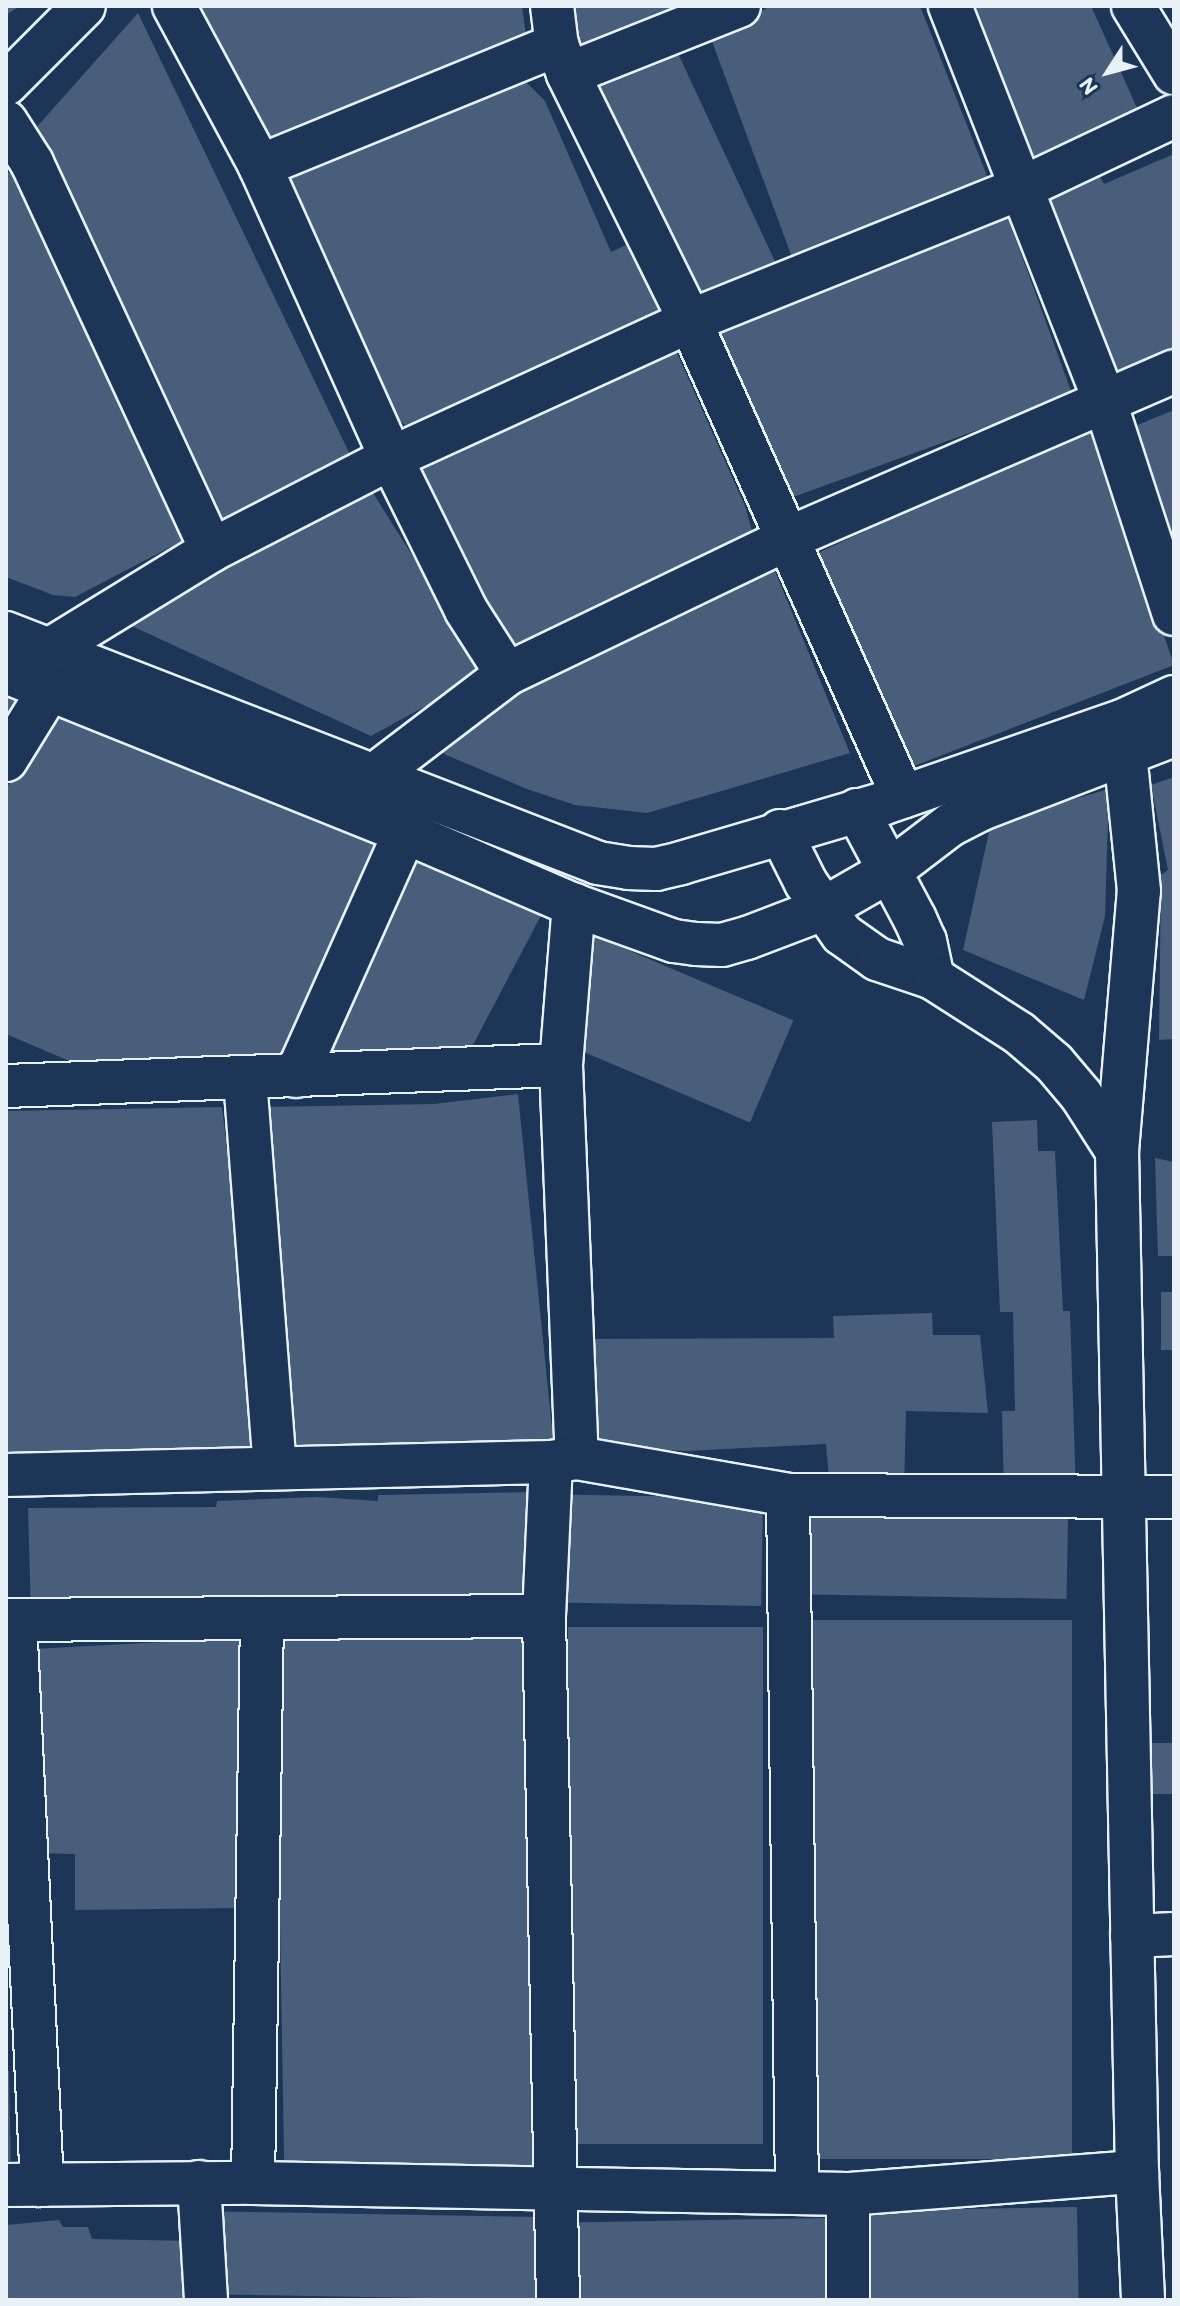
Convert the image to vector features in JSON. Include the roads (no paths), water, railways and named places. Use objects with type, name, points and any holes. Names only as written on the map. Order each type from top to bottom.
[{"type":"street","points":[[84,6],[7,100],[32,163],[212,550]]},
{"type":"street","points":[[174,6],[260,166],[391,458],[466,610],[507,674]]},
{"type":"street","points":[[260,166],[559,42],[739,6]]},
{"type":"street","points":[[950,6],[1024,187],[1104,399],[1174,614]]},
{"type":"street","points":[[1133,6],[1174,73]]},
{"type":"street","points":[[559,42],[789,538],[903,797]]},
{"type":"street","points":[[6,760],[49,670],[212,550],[391,458],[690,321],[1024,187],[1174,116]]},
{"type":"street","points":[[372,777],[507,674],[789,538],[1174,371]]},
{"type":"street","points":[[6,633],[49,670],[405,832],[574,905],[674,941],[709,945],[747,938],[823,909],[891,870],[950,825],[981,809],[1174,735]]},
{"type":"street","points":[[6,672],[49,670],[372,777],[598,863],[656,869],[903,797],[1122,721],[1174,697]]},
{"type":"street","points":[[1125,752],[1139,891],[1117,1151],[1137,2172],[1143,2300]]},
{"type":"street","points":[[857,810],[891,870],[925,941],[933,978]]},
{"type":"street","points":[[780,831],[823,909],[842,934],[877,959],[933,978],[1019,1033],[1054,1063],[1081,1095],[1117,1151]]},
{"type":"street","points":[[296,1076],[405,832]]},
{"type":"street","points":[[558,2300],[544,1616],[564,1460],[561,1065],[574,905]]},
{"type":"street","points":[[6,1086],[561,1065]]},
{"type":"street","points":[[245,1079],[275,1468]]},
{"type":"street","points":[[6,1475],[564,1460],[788,1495],[1174,1497]]},
{"type":"street","points":[[788,1495],[797,2192]]},
{"type":"street","points":[[544,1616],[11,1620],[24,2185],[199,2182],[848,2194],[1137,2172]]},
{"type":"street","points":[[253,2183],[262,1619]]},
{"type":"street","points":[[1132,1936],[1174,1934]]},
{"type":"street","points":[[199,2182],[206,2300]]},
{"type":"street","points":[[848,2194],[848,2300]]}]
